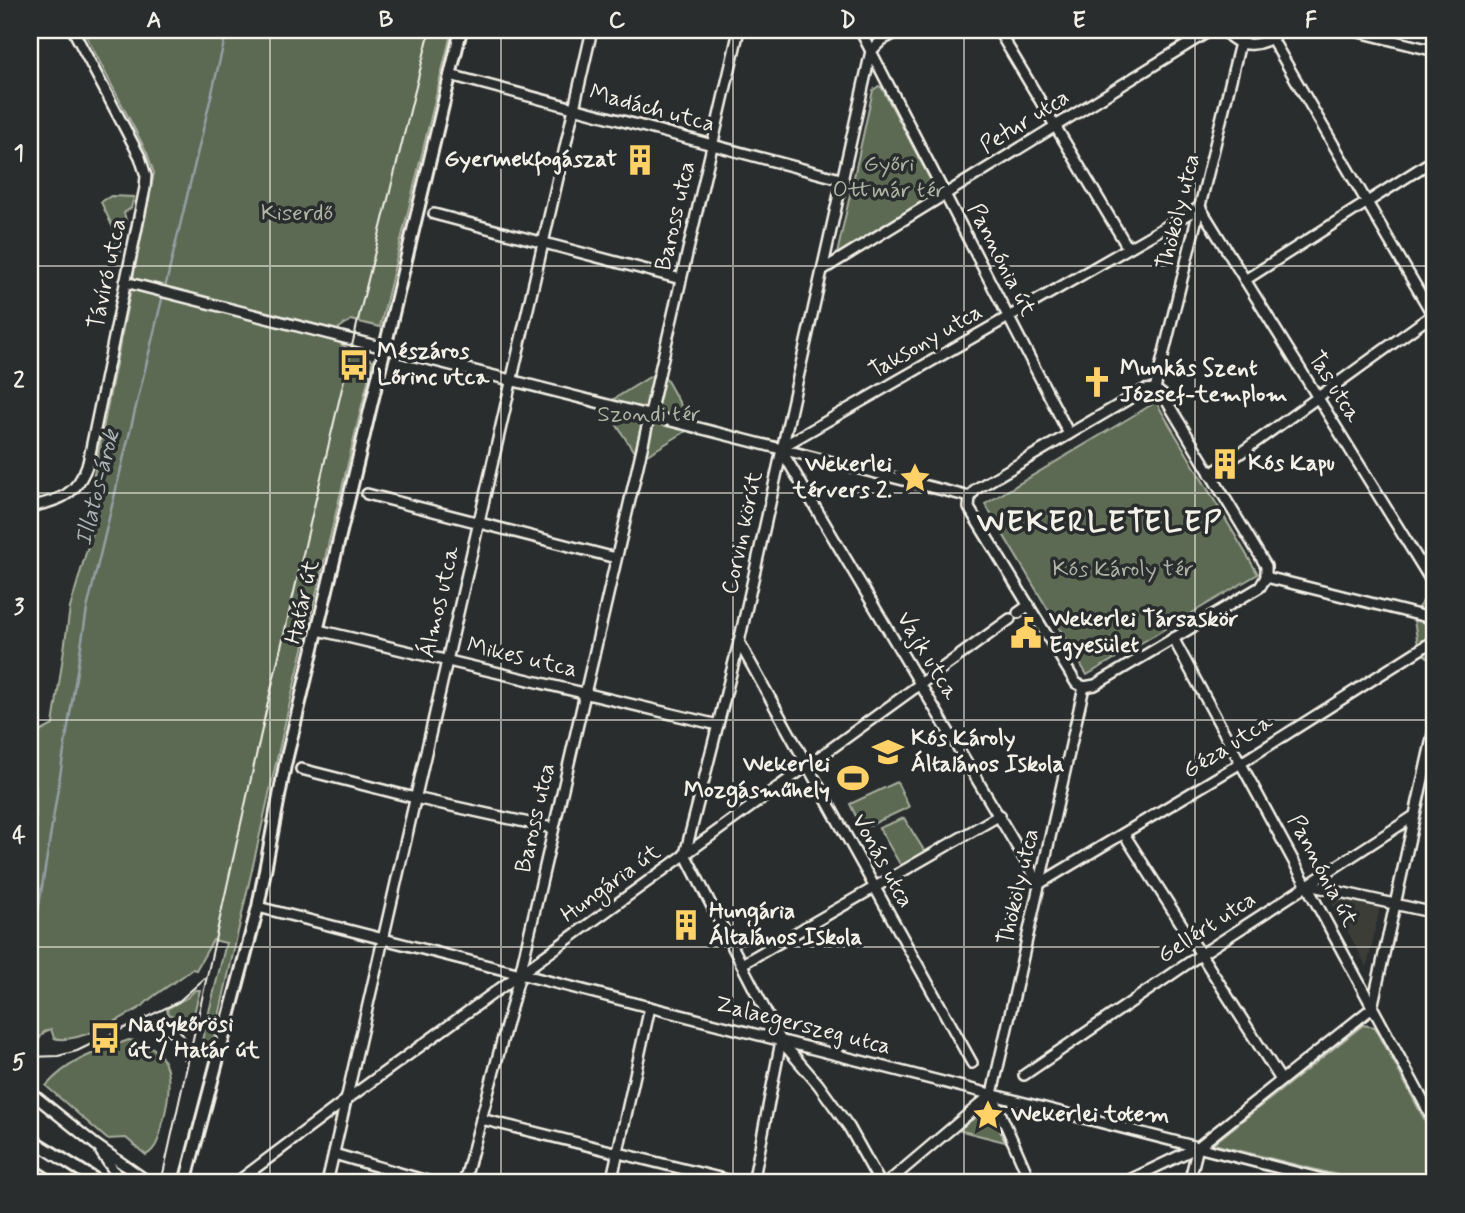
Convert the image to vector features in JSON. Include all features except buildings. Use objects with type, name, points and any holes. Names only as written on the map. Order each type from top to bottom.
[{"type":"main road","name":"Határ út","points":[[185,1183],[258,907],[285,765],[461,30]]},
{"type":"main road","points":[[30,1139],[101,1183]]},
{"type":"main road","points":[[30,1153],[76,1183]]},
{"type":"street","name":"Távíró utca","points":[[30,507],[66,496],[83,477],[145,188],[144,167],[73,30]]},
{"type":"street","name":"Álmos utca","points":[[327,1183],[592,30]]},
{"type":"street","name":"Baross utca","points":[[464,1183],[520,974],[739,30]]},
{"type":"street","name":"Pannónia út","points":[[860,30],[1069,434]]},
{"type":"street","points":[[871,51],[882,40],[901,30]]},
{"type":"street","points":[[998,30],[1128,248]]},
{"type":"street","name":"Petur utca","points":[[824,269],[1211,30]]},
{"type":"street","points":[[1224,30],[1228,36],[1240,43],[1256,45],[1272,39],[1281,30]]},
{"type":"street","points":[[1351,30],[1435,51]]},
{"type":"street","points":[[1210,474],[1434,316],[1272,39]]},
{"type":"street","name":"Thököly utca","points":[[1155,389],[1240,43]]},
{"type":"street","name":"Corvin körút","points":[[685,854],[739,642],[780,448],[824,269],[871,51]]},
{"type":"street","name":"Madách utca","points":[[450,75],[844,180]]},
{"type":"street","points":[[1245,280],[1435,159]]},
{"type":"street","name":"Taksony utca","points":[[780,448],[1200,206]]},
{"type":"street","name":"Tas utca","points":[[1200,206],[1435,587]]},
{"type":"street","points":[[434,214],[681,279]]},
{"type":"street","points":[[125,282],[970,497]]},
{"type":"street","points":[[1155,389],[1163,395],[1266,566],[1266,577],[1260,587],[1095,685],[1084,687],[1076,683],[969,508],[970,497],[976,489],[1144,390],[1155,389]]},
{"type":"street","name":"Vajk utca","points":[[780,448],[1039,884]]},
{"type":"street","points":[[367,494],[616,558]]},
{"type":"street","points":[[1266,577],[1435,619]]},
{"type":"street","points":[[1018,613],[1029,605]]},
{"type":"street","name":"Hungária út","points":[[237,1182],[346,1100],[1010,619]]},
{"type":"street","name":"Mikes utca","points":[[318,630],[718,724]]},
{"type":"street","name":"Pannónia út","points":[[1173,638],[1435,1123]]},
{"type":"street","name":"Géza utca","points":[[1039,884],[1435,640]]},
{"type":"street","name":"Vonás utca","points":[[739,642],[972,1063]]},
{"type":"street","name":"Thököly utca","points":[[992,1094],[1084,687]]},
{"type":"street","points":[[1123,1183],[1198,1147],[1372,1008],[1435,724]]},
{"type":"street","points":[[302,769],[415,798],[552,828]]},
{"type":"street","points":[[742,964],[1000,815]]},
{"type":"street","name":"Gellért utca","points":[[1024,1075],[1414,816]]},
{"type":"street","points":[[1124,834],[1281,1080]]},
{"type":"street","points":[[685,854],[782,1041],[849,1127],[880,1183]]},
{"type":"street","points":[[1308,885],[1435,913]]},
{"type":"street","name":"Zalaegerszeg utca","points":[[258,907],[1334,1183]]},
{"type":"street","points":[[611,1183],[650,1007]]},
{"type":"street","points":[[753,1183],[782,1041]]},
{"type":"street","points":[[30,1092],[96,1145],[150,1183]]},
{"type":"street","points":[[887,1183],[992,1094],[1031,1183]]},
{"type":"street","points":[[481,1119],[740,1183]]},
{"type":"street","points":[[96,1145],[122,1183]]},
{"type":"street","points":[[1189,1183],[1198,1147]]},
{"type":"street","points":[[334,1154],[434,1183]]},
{"type":"shaded area","points":[[1327,894],[1380,907],[1367,967]]},
{"type":"green space","name":"Kiserdő","points":[[83,30],[452,30],[380,327],[351,320],[339,328],[337,341],[373,360],[286,719],[210,1056],[200,1048],[226,943],[213,940],[196,970],[192,969],[143,1006],[87,1034],[75,1038],[54,1038],[51,1029],[44,1032],[35,1045],[30,1044],[30,872],[34,847],[30,847],[30,825],[36,816],[36,789],[30,770],[30,737],[53,725],[70,608],[103,494],[92,484],[154,173],[147,153]]},
{"type":"green space","name":"Győri Ottmár tér","points":[[879,86],[937,192],[837,254],[873,90]]},
{"type":"green space","points":[[111,196],[134,197],[131,208],[124,213],[126,220],[118,259],[108,246],[114,230],[101,202]]},
{"type":"green space","name":"Szondi tér","points":[[661,370],[693,427],[639,460],[604,405]]},
{"type":"green space","name":"Kós Károly tér","points":[[1156,402],[1258,574],[1087,675],[985,504]]},
{"type":"green space","points":[[1435,586],[1435,662],[1419,651],[1413,614]]},
{"type":"green space","points":[[897,782],[909,807],[862,829],[850,804]]},
{"type":"green space","points":[[904,818],[925,852],[901,866],[879,828]]},
{"type":"green space","points":[[195,990],[200,990],[190,1029],[186,1031],[175,1017],[168,1014],[167,1009]]},
{"type":"green space","points":[[1363,1025],[1375,1027],[1435,1139],[1435,1183],[1369,1183],[1213,1144]]},
{"type":"green space","points":[[129,1040],[155,1050],[163,1059],[169,1082],[161,1131],[156,1145],[146,1155],[126,1138],[107,1139],[46,1086],[74,1063]]},
{"type":"green space","points":[[979,1115],[995,1118],[1005,1142],[958,1130]]},
{"type":"waterway","name":"Illatos-árok","points":[[165,288],[227,30]]},
{"type":"waterway","name":"Illatos-árok","points":[[30,961],[87,609],[163,295]]},
{"type":"tram line","points":[[161,1183],[266,711],[430,30]]},
{"type":"tram line","points":[[30,1057],[58,1056],[77,1051],[178,1002],[205,978]]},
{"type":"tram line","points":[[146,1020],[162,1021],[175,1027],[184,1037],[190,1053]]},
{"type":"tram line","points":[[145,1026],[170,1036],[179,1046],[184,1059]]},
{"type":"place","name":"Gyermekfogászat","points":[[640,160]]},
{"type":"place","name":"Mészáros Lőrinc utca","points":[[354,365]]},
{"type":"place","name":"Munkás Szent József-templom","points":[[1097,382]]},
{"type":"place","name":"Kós Kapu","points":[[1225,464]]},
{"type":"place","name":"Wekerlei térvers 2.","points":[[915,478]]},
{"type":"place","name":"Wekerlei Társaskör Egyesület","points":[[1026,633]]},
{"type":"place","name":"Kós Károly Általános Iskola","points":[[888,752]]},
{"type":"place","name":"Wekerlei Mozgásműhely","points":[[853,778]]},
{"type":"place","name":"Hungária Általános Iskola","points":[[686,925]]},
{"type":"place","name":"Nagykőrösi út / Határ út","points":[[105,1038]]},
{"type":"place","name":"Wekerlei totem","points":[[988,1115]]},
{"type":"district","name":"WEKERLETELEP","points":[[1100,522]]}]
